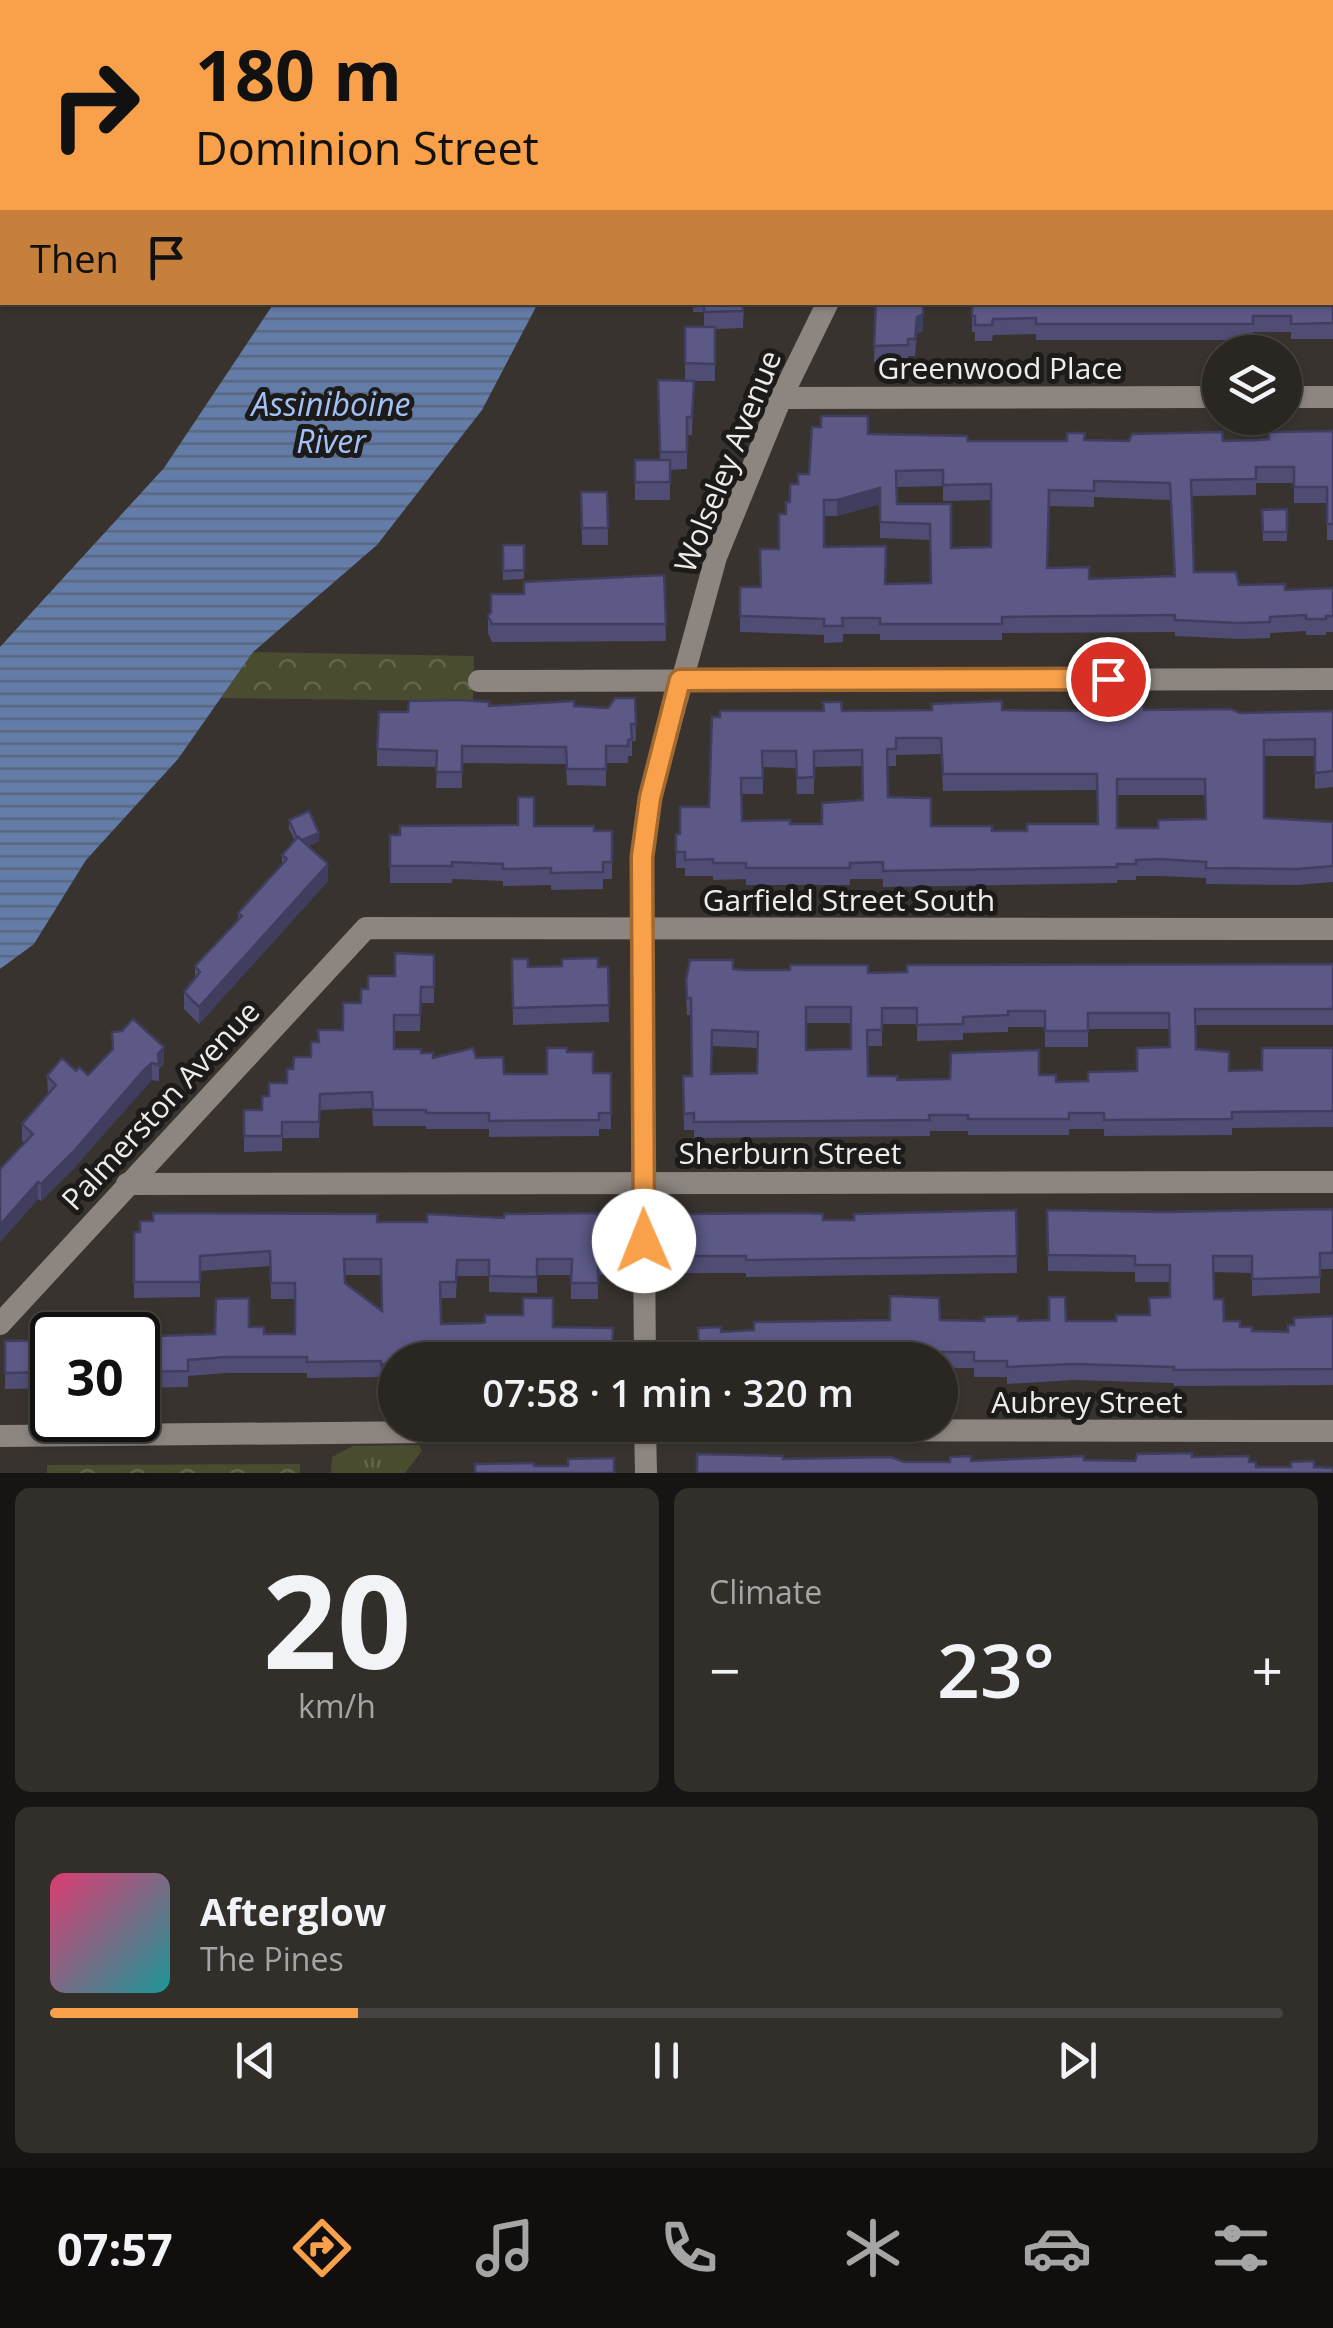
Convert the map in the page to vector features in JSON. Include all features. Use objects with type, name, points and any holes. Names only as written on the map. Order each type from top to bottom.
[{"type":"street","name":"Wolseley Avenue","points":[[644,1342],[642,857],[650,798],[716,557],[781,398],[827,305]]},
{"type":"street","points":[[1302,397],[1333,397]]},
{"type":"street","name":"Greenwood Place","points":[[781,398],[1202,398]]},
{"type":"street","points":[[479,681],[1333,678]]},
{"type":"street","name":"Garfield Street South","points":[[366,928],[1333,929]]},
{"type":"street","name":"Palmerston Avenue","points":[[0,1324],[366,928]]},
{"type":"street","name":"Sherburn Street","points":[[127,1184],[1333,1182]]},
{"type":"street","name":"Aubrey Street","points":[[958,1429],[1333,1431]]},
{"type":"street","name":"Aubrey Street","points":[[0,1436],[378,1431]]},
{"type":"street","points":[[645,1442],[646,1473]]},
{"type":"green space","points":[[253,652],[474,656],[473,701],[221,698]]},
{"type":"green space","points":[[419,1445],[422,1451],[405,1473],[331,1473],[332,1457],[353,1446]]},
{"type":"green space","points":[[300,1464],[300,1473],[47,1473],[47,1465]]},
{"type":"water","name":"Assiniboine River","points":[[273,305],[537,305],[482,410],[377,545],[253,652],[178,759],[86,860],[34,944],[0,969],[0,647],[164,468]]},
{"type":"building","points":[[704,305],[743,305],[743,311],[704,312]]},
{"type":"building","points":[[876,305],[923,305],[923,314],[917,317],[915,339],[908,339],[908,345],[874,346]]},
{"type":"building","points":[[972,305],[1333,305],[1333,323],[1291,324],[1291,316],[1253,316],[1253,324],[1036,324],[1036,318],[993,319],[992,325],[975,325]]},
{"type":"building","points":[[685,327],[715,327],[715,364],[685,363]]},
{"type":"building","points":[[658,380],[694,381],[692,417],[687,417],[687,452],[660,452]]},
{"type":"building","points":[[821,416],[868,416],[868,434],[967,436],[968,441],[1067,441],[1067,433],[1085,433],[1084,440],[1129,441],[1132,434],[1202,432],[1222,435],[1223,441],[1333,431],[1333,524],[1327,524],[1327,487],[1294,487],[1294,467],[1256,467],[1256,479],[1191,480],[1194,572],[1236,572],[1239,585],[1285,584],[1285,590],[1333,588],[1333,616],[1270,617],[1270,622],[1239,623],[1175,620],[1175,615],[1002,617],[1002,624],[880,624],[880,618],[842,618],[843,626],[824,626],[824,619],[740,616],[740,587],[761,587],[760,549],[779,549],[779,514],[786,514],[790,484],[798,484],[798,474],[809,474],[812,427],[821,427]],"holes":[[[943,470],[943,485],[991,484],[991,547],[951,548],[951,504],[897,504],[896,471]],[[1094,481],[1170,483],[1175,576],[1089,579],[1089,567],[1047,568],[1049,490],[1094,491]],[[880,488],[880,522],[930,524],[931,583],[885,584],[886,546],[824,547],[824,500]]]},
{"type":"building","points":[[635,460],[670,460],[670,482],[635,482]]},
{"type":"building","points":[[581,492],[607,492],[608,528],[582,528]]},
{"type":"building","points":[[1287,509],[1287,532],[1263,532],[1262,510]]},
{"type":"building","points":[[503,545],[524,545],[524,570],[503,571]]},
{"type":"building","points":[[664,575],[666,624],[492,624],[488,616],[491,594],[524,594],[524,582]]},
{"type":"building","points":[[615,698],[635,698],[636,724],[631,724],[632,739],[628,746],[606,746],[606,769],[567,769],[566,747],[462,746],[462,772],[436,772],[437,751],[377,749],[379,712],[408,712],[409,701],[461,700],[489,702],[489,706],[574,701],[574,706],[608,708]]},
{"type":"building","points":[[1002,701],[1002,710],[1082,711],[1082,703],[1143,702],[1144,710],[1333,711],[1333,771],[1315,773],[1315,739],[1264,740],[1264,818],[1333,822],[1333,866],[1206,868],[1206,862],[1160,859],[1136,860],[1136,864],[1117,867],[883,871],[883,862],[850,863],[850,868],[746,868],[746,863],[685,860],[685,852],[676,852],[680,807],[709,807],[712,717],[720,717],[720,711],[824,711],[823,702],[841,702],[842,711],[932,710],[932,704]],"holes":[[[896,738],[941,738],[943,774],[1097,774],[1098,824],[1027,824],[1027,831],[992,831],[992,826],[931,826],[931,798],[888,797],[887,749],[896,749]],[[862,750],[863,800],[822,803],[822,824],[742,821],[741,778],[763,778],[762,751],[796,751],[797,778],[814,777],[814,751]],[[1117,779],[1205,779],[1206,819],[1158,820],[1158,828],[1117,828]]]},
{"type":"building","points":[[518,797],[534,797],[534,826],[594,826],[594,831],[612,831],[612,862],[603,862],[603,872],[551,873],[551,868],[503,869],[503,864],[390,866],[390,835],[400,835],[400,826],[518,825]]},
{"type":"building","points":[[309,811],[319,833],[302,840],[297,838],[289,820]]},
{"type":"building","points":[[298,837],[328,864],[199,1007],[184,992],[200,972],[195,966],[242,916],[238,913],[287,859],[282,855]]},
{"type":"building","points":[[395,953],[434,955],[434,987],[421,987],[420,1015],[394,1015],[394,1049],[421,1049],[421,1053],[433,1053],[433,1058],[473,1048],[476,1058],[503,1057],[504,1074],[547,1074],[547,1048],[593,1052],[593,1073],[611,1073],[611,1113],[599,1113],[599,1120],[489,1121],[489,1113],[373,1110],[372,1092],[320,1094],[319,1122],[282,1122],[282,1136],[244,1136],[244,1110],[262,1110],[262,1096],[269,1096],[269,1083],[287,1083],[287,1069],[293,1069],[294,1057],[311,1057],[311,1042],[319,1042],[318,1030],[343,1030],[343,1003],[361,1003],[361,989],[368,989],[368,976],[395,976]]},
{"type":"building","points":[[598,958],[598,967],[608,967],[609,1005],[513,1008],[512,959],[528,959],[528,967],[562,966],[562,959]]},
{"type":"building","points":[[690,960],[733,960],[733,969],[742,970],[790,970],[790,965],[868,965],[868,973],[907,972],[907,965],[1333,964],[1333,1009],[1195,1009],[1196,1049],[1229,1052],[1229,1071],[1262,1070],[1262,1048],[1333,1048],[1333,1111],[1232,1112],[1232,1119],[1104,1120],[1104,1113],[1069,1113],[1069,1119],[929,1115],[930,1120],[694,1122],[694,1113],[684,1114],[683,1076],[692,1076],[691,998],[687,998]],"holes":[[[806,1007],[851,1007],[851,1049],[806,1050]],[[882,1008],[917,1008],[917,1025],[963,1024],[963,1017],[1008,1015],[1008,1011],[1045,1011],[1045,1031],[1088,1031],[1088,1013],[1169,1013],[1170,1047],[1137,1048],[1137,1071],[1088,1072],[1088,1081],[1056,1082],[1056,1075],[1039,1075],[1039,1050],[951,1053],[950,1079],[897,1080],[897,1076],[868,1076],[867,1030],[882,1030]],[[712,1030],[758,1032],[757,1073],[711,1074]]]},
{"type":"building","points":[[133,1019],[164,1047],[158,1054],[159,1065],[152,1063],[144,1070],[74,1151],[41,1184],[38,1182],[0,1225],[0,1169],[33,1134],[22,1124],[56,1085],[47,1076],[62,1058],[76,1071],[79,1067],[88,1075],[113,1049],[112,1032],[122,1031]]},
{"type":"building","points":[[1333,1209],[1333,1253],[1320,1253],[1320,1277],[1252,1279],[1252,1256],[1213,1256],[1214,1299],[1223,1299],[1224,1321],[1240,1321],[1240,1327],[1252,1327],[1252,1331],[1288,1332],[1294,1318],[1333,1316],[1333,1369],[1174,1370],[1074,1364],[1007,1367],[1007,1361],[974,1361],[974,1352],[958,1352],[958,1342],[698,1342],[698,1328],[721,1327],[721,1332],[754,1330],[754,1322],[890,1320],[890,1296],[939,1298],[940,1320],[984,1321],[984,1317],[1018,1316],[1018,1321],[1049,1320],[1049,1297],[1065,1297],[1066,1321],[1116,1321],[1116,1315],[1150,1315],[1149,1298],[1170,1297],[1170,1265],[1135,1265],[1135,1256],[1048,1255],[1047,1210]]},
{"type":"building","points":[[1016,1210],[1017,1256],[746,1260],[746,1256],[685,1256],[687,1214],[806,1213],[823,1214],[823,1220],[854,1220],[854,1214]]},
{"type":"building","points":[[153,1213],[377,1214],[377,1222],[427,1222],[427,1214],[504,1218],[504,1214],[598,1213],[598,1220],[610,1220],[611,1258],[598,1259],[598,1283],[571,1283],[572,1259],[537,1259],[537,1277],[489,1276],[489,1260],[457,1260],[456,1282],[440,1282],[441,1324],[482,1323],[485,1315],[523,1315],[523,1298],[553,1298],[553,1327],[613,1328],[613,1342],[378,1342],[378,1361],[226,1357],[188,1360],[188,1371],[160,1372],[160,1336],[215,1334],[216,1299],[249,1298],[249,1327],[264,1327],[264,1334],[295,1334],[295,1283],[271,1283],[270,1251],[200,1256],[200,1282],[134,1282],[134,1232],[140,1232],[140,1221],[153,1221]],"holes":[[[344,1259],[381,1259],[382,1311],[345,1283]]]},
{"type":"building","points":[[30,1340],[30,1372],[5,1373],[5,1341]]},
{"type":"building","points":[[1192,1453],[1192,1457],[1249,1456],[1249,1462],[1256,1462],[1256,1467],[1291,1467],[1291,1462],[1314,1461],[1314,1467],[1333,1468],[1333,1473],[697,1473],[697,1454],[783,1459],[891,1457],[904,1462],[950,1462],[950,1457],[971,1456],[971,1461],[1084,1456],[1084,1460],[1135,1461],[1137,1454]]},
{"type":"building","points":[[614,1458],[614,1473],[475,1473],[475,1464],[568,1466],[568,1459]]},
{"type":"route","points":[[644,1241],[642,857],[650,798],[680,680],[1108,679]]}]
